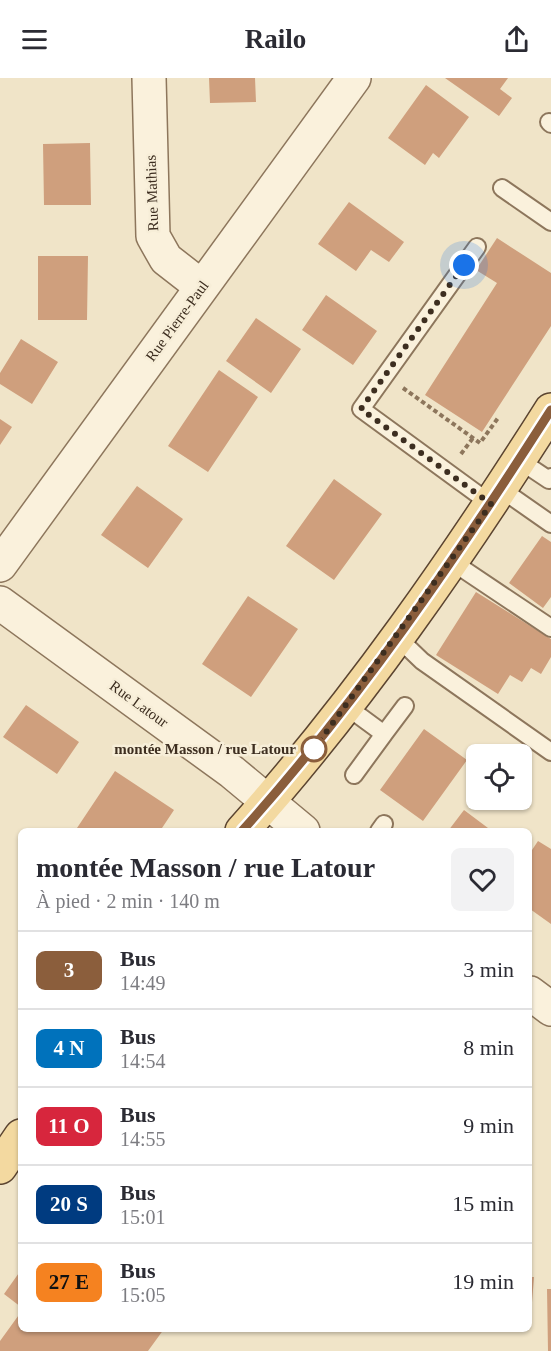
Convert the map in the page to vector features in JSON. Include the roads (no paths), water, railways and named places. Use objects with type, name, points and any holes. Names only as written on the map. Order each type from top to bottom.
[{"type":"main road","points":[[245,828],[316,745],[345,706],[451,561],[551,410]]},
{"type":"main road","points":[[0,1167],[18,1140]]},
{"type":"street","name":"Rue Mathias","points":[[149,78],[153,236],[166,259],[202,287]]},
{"type":"street","name":"Rue Pierre-Paul","points":[[0,565],[354,78]]},
{"type":"street","name":"Rue Latour","points":[[0,603],[224,766],[300,828]]},
{"type":"street","points":[[532,995],[551,1009]]},
{"type":"lane","points":[[502,188],[551,222]]},
{"type":"lane","points":[[477,247],[361,409],[496,496],[551,524]]},
{"type":"lane","points":[[519,460],[549,480],[551,477]]},
{"type":"lane","points":[[451,561],[551,628]]},
{"type":"lane","points":[[396,636],[422,661],[551,752]]},
{"type":"lane","points":[[345,706],[384,734]]},
{"type":"lane","points":[[354,775],[405,706]]},
{"type":"place","name":"montée Masson / rue Latour","points":[[314,749]]}]
